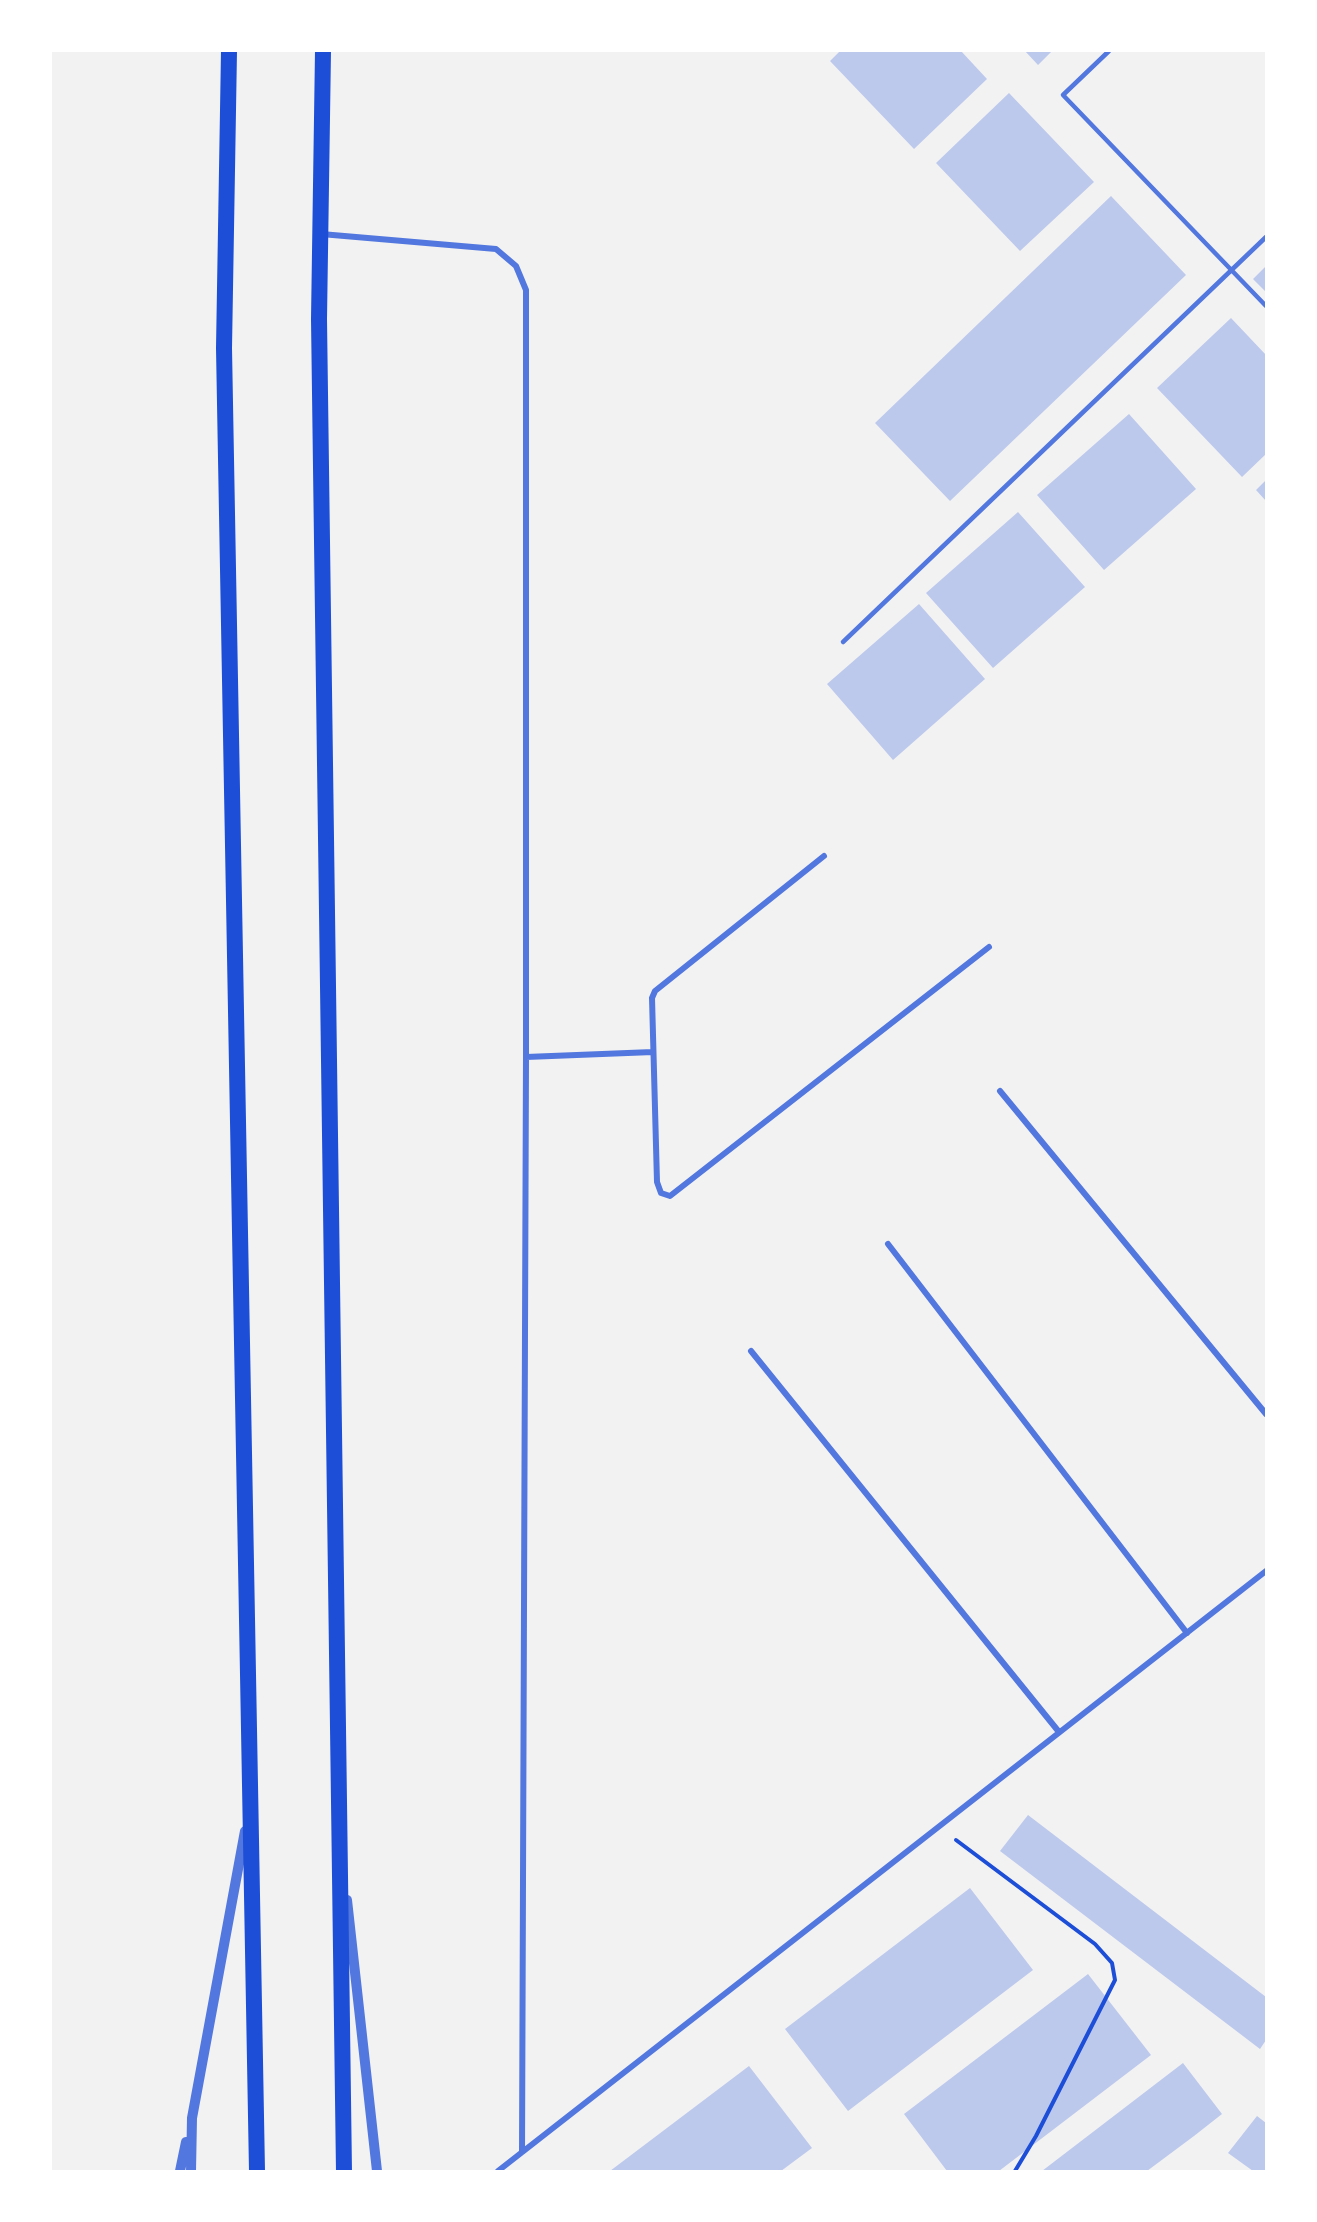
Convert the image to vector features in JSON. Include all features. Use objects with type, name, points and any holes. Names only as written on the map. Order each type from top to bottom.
[{"type":"highway","points":[[229,51],[225,348],[257,2171]]},
{"type":"highway","points":[[323,51],[319,319],[344,2171]]},
{"type":"street","points":[[321,234],[496,249],[516,266],[526,290],[522,2152]]},
{"type":"street","points":[[824,856],[655,991],[652,998],[653,1052],[657,1182],[661,1193],[670,1196],[989,947]]},
{"type":"street","points":[[526,1057],[653,1052]]},
{"type":"street","points":[[1000,1091],[1266,1414]]},
{"type":"street","points":[[888,1244],[1186,1633]]},
{"type":"street","points":[[751,1351],[1059,1732]]},
{"type":"street","points":[[498,2171],[1266,1571]]},
{"type":"street","points":[[180,2171],[192,2118],[250,1805]]},
{"type":"street","points":[[340,1834],[377,2171]]},
{"type":"street","points":[[191,2171],[192,2118]]},
{"type":"lane","points":[[1109,51],[1064,94],[1266,306]]},
{"type":"lane","points":[[843,642],[1266,237]]},
{"type":"path","points":[[938,1827],[1095,1944],[1112,1964],[1115,1980],[1036,2136],[1015,2171]]},
{"type":"building","points":[[840,51],[961,51],[987,79],[914,149],[830,61]]},
{"type":"building","points":[[1025,51],[1052,51],[1038,65]]},
{"type":"building","points":[[1009,93],[1094,182],[1020,251],[936,163]]},
{"type":"building","points":[[1111,196],[1186,275],[950,501],[875,423]]},
{"type":"building","points":[[1266,266],[1266,292],[1253,279]]},
{"type":"building","points":[[1231,318],[1266,355],[1266,454],[1242,477],[1157,388]]},
{"type":"building","points":[[1129,414],[1196,489],[1104,570],[1037,495]]},
{"type":"building","points":[[1266,480],[1266,501],[1256,490]]},
{"type":"building","points":[[1018,512],[1085,587],[993,668],[926,593]]},
{"type":"building","points":[[919,604],[985,679],[893,760],[827,684]]},
{"type":"building","points":[[1028,1815],[1266,1997],[1266,2040],[1260,2049],[1000,1851]]},
{"type":"building","points":[[970,1888],[1033,1970],[848,2111],[785,2029]]},
{"type":"building","points":[[1088,1974],[1151,2055],[999,2171],[947,2171],[904,2114]]},
{"type":"building","points":[[1183,2063],[1222,2114],[1194,2136],[1147,2171],[1042,2171]]},
{"type":"building","points":[[749,2066],[812,2148],[781,2171],[610,2171]]},
{"type":"building","points":[[1257,2116],[1266,2123],[1266,2171],[1253,2171],[1228,2153]]}]
